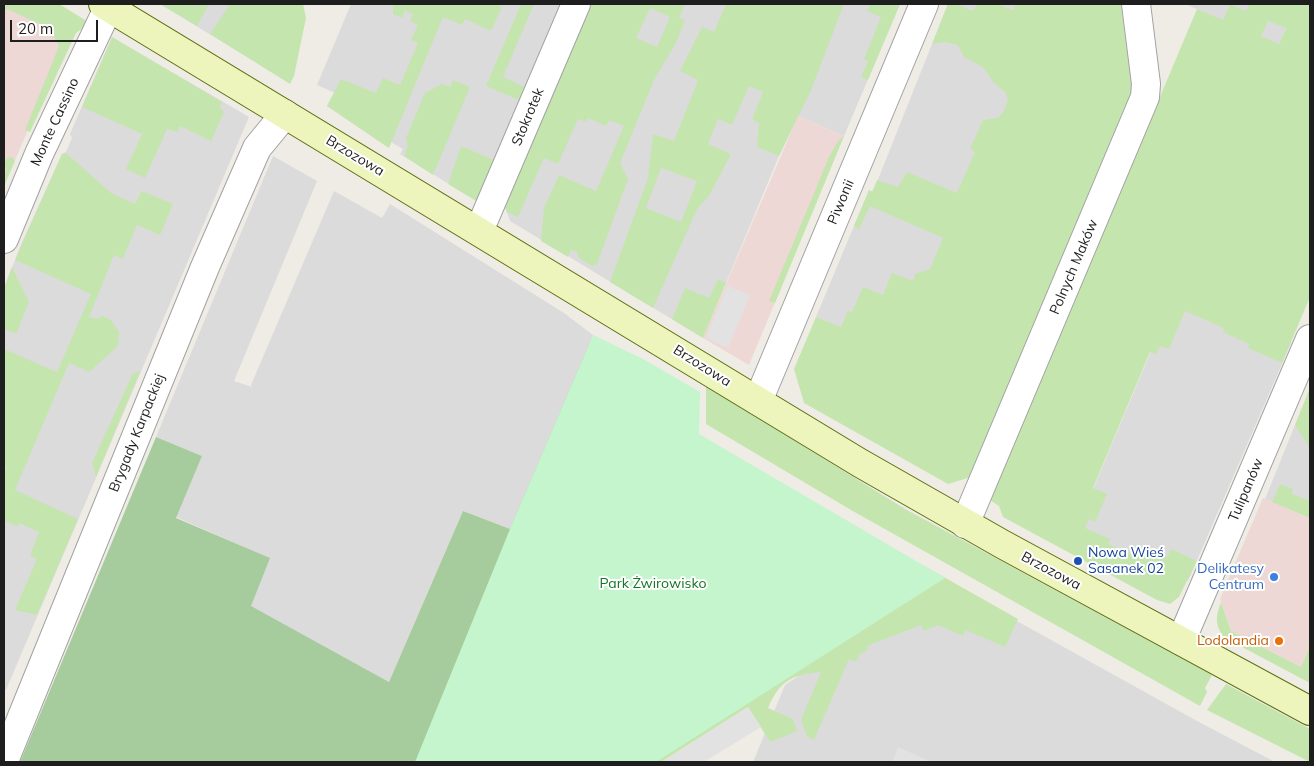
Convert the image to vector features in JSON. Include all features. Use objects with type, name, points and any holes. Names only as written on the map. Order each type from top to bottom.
[{"type":"street","name":"Stokrotek","points":[[480,231],[576,4]]},
{"type":"street","name":"Piwonii","points":[[758,401],[924,4]]},
{"type":"street","name":"Polnych Maków","points":[[965,524],[1145,97],[1146,84],[1136,4]]},
{"type":"street","name":"Brzozowa","points":[[107,5],[758,401],[965,524],[1310,711]]},
{"type":"street","name":"Monte Cassino","points":[[4,239],[39,154],[107,5]]},
{"type":"street","name":"Brygady Karpackiej","points":[[4,761],[205,267],[257,148],[285,114]]},
{"type":"street","name":"Tulipanów","points":[[1181,641],[1310,339]]},
{"type":"shaded area","points":[[4,4],[71,29],[4,186]]},
{"type":"shaded area","points":[[160,4],[276,4],[252,60]]},
{"type":"shaded area","points":[[351,4],[562,4],[478,202],[400,154],[403,149],[391,142],[389,148],[327,106],[335,93],[317,85]]},
{"type":"shaded area","points":[[587,4],[900,4],[844,136],[798,116],[779,156],[703,338],[510,221],[503,202]]},
{"type":"shaded area","points":[[948,4],[1070,4],[920,361],[816,317],[869,190],[873,192]]},
{"type":"shaded area","points":[[1185,4],[1295,4],[1279,45]]},
{"type":"shaded area","points":[[112,37],[249,117],[6,690],[4,690],[4,288],[22,242],[62,154],[66,152],[72,138],[70,134]]},
{"type":"shaded area","points":[[798,116],[844,136],[749,365],[703,338]]},
{"type":"shaded area","points":[[273,156],[317,181],[234,381],[252,387],[251,385],[334,191],[382,218],[390,204],[564,313],[593,335],[510,529],[463,511],[389,682],[250,606],[269,558],[176,517],[202,456],[156,437]]},
{"type":"shaded area","points":[[727,286],[750,295],[728,348],[706,338]]},
{"type":"shaded area","points":[[1175,294],[1291,343],[1188,581],[1070,544]]},
{"type":"shaded area","points":[[1310,388],[1310,518],[1265,499]]},
{"type":"shaded area","points":[[1263,498],[1310,518],[1310,646],[1301,667],[1231,631],[1220,599]]},
{"type":"shaded area","points":[[943,580],[1197,721],[1275,762],[753,762],[785,685]]},
{"type":"shaded area","points":[[748,707],[761,727],[704,762],[661,762]]},
{"type":"shaded area","points":[[898,747],[932,762],[892,762]]},
{"type":"green space","points":[[4,4],[59,4],[90,23],[76,33],[30,132],[25,130],[59,46],[49,28],[7,9],[4,11]]},
{"type":"green space","points":[[160,4],[209,4],[197,26]]},
{"type":"green space","points":[[230,4],[303,4],[306,18],[294,76],[290,84],[210,34]]},
{"type":"green space","points":[[393,4],[494,4],[502,7],[491,31],[465,19],[462,25],[443,17],[389,148],[327,106],[341,79],[376,93],[383,78],[400,85],[418,43],[411,40],[418,25],[410,21],[413,14],[405,10],[402,18],[393,14]]},
{"type":"green space","points":[[521,4],[534,4],[503,77],[527,88],[521,101],[486,86]]},
{"type":"green space","points":[[587,4],[685,4],[679,18],[685,20],[676,43],[654,80],[620,163],[628,179],[597,264],[592,266],[579,258],[577,252],[571,250],[568,257],[541,241],[544,208],[559,175],[596,191],[624,126],[609,120],[606,126],[588,118],[586,122],[578,119],[558,164],[544,158],[518,217],[507,212],[503,202]],"holes":[[[650,8],[670,17],[657,47],[636,38]]]},
{"type":"green space","points":[[726,4],[844,4],[811,90],[779,156],[757,147],[759,123],[752,119],[763,92],[749,86],[732,125],[718,119],[708,144],[731,154],[709,196],[697,209],[653,308],[610,282],[648,178],[653,134],[674,141],[698,80],[680,71],[702,27],[714,32]],"holes":[[[661,168],[697,181],[681,222],[646,208]]]},
{"type":"green space","points":[[870,4],[900,4],[868,80],[861,77],[868,61],[864,59],[881,17],[867,11]]},
{"type":"green space","points":[[948,4],[956,4],[973,11],[977,4],[997,4],[1013,10],[1016,4],[1121,4],[1132,87],[1130,97],[971,477],[948,484],[804,403],[794,369],[816,317],[841,327],[848,311],[852,312],[863,287],[883,295],[892,273],[913,281],[915,274],[930,269],[943,238],[870,206],[859,229],[854,226],[869,190],[872,192],[877,180],[898,187],[907,172],[957,193],[975,152],[970,149],[983,120],[998,118],[1004,111],[1008,99],[1005,92],[993,82],[984,68],[964,57],[958,45],[945,42],[932,44]]},
{"type":"green space","points":[[1230,4],[1246,11],[1250,4],[1310,4],[1310,297],[1282,363],[1248,348],[1249,344],[1223,332],[1224,328],[1185,311],[1169,349],[1160,346],[1156,354],[1150,352],[1093,488],[1107,494],[1095,522],[1089,519],[1085,528],[1110,539],[1108,544],[1138,557],[1140,552],[1154,557],[1157,552],[1167,557],[1171,549],[1197,561],[1179,597],[1170,604],[1157,600],[1003,517],[999,506],[990,500],[1197,9],[1223,20]],"holes":[[[1268,21],[1286,28],[1279,44],[1261,36]]]},
{"type":"green space","points":[[112,37],[222,102],[220,107],[224,112],[211,141],[180,126],[177,132],[167,129],[145,178],[126,169],[142,134],[82,107]]},
{"type":"green space","points":[[453,80],[470,87],[433,175],[404,156],[408,146],[406,138],[425,93],[442,84],[450,87]]},
{"type":"green space","points":[[844,136],[775,303],[769,301],[829,157],[838,141]]},
{"type":"green space","points":[[461,146],[496,161],[478,202],[448,184]]},
{"type":"green space","points":[[66,153],[111,193],[135,204],[142,191],[173,204],[160,235],[137,225],[123,259],[114,255],[89,317],[97,319],[102,316],[111,320],[119,332],[118,346],[89,372],[69,363],[15,490],[78,519],[37,615],[15,610],[37,559],[30,556],[39,532],[19,523],[17,527],[4,520],[4,473],[7,466],[4,464],[4,349],[57,372],[91,294],[15,260],[62,154]]},
{"type":"green space","points":[[12,157],[15,161],[4,186],[6,168],[4,165],[7,158]]},
{"type":"green space","points":[[12,267],[29,302],[16,334],[4,329],[4,288]]},
{"type":"green space","points":[[718,279],[726,283],[703,338],[672,319],[685,288],[709,298]]},
{"type":"green space","points":[[593,335],[438,746],[415,762],[20,762],[156,437],[202,456],[176,518],[270,558],[251,606],[389,682],[463,511],[510,529]]},
{"type":"green space","name":"Park Żwirowisko","points":[[593,335],[643,359],[700,392],[699,434],[945,578],[656,762],[415,762],[510,529]]},
{"type":"green space","points":[[140,371],[96,477],[92,463],[133,373]]},
{"type":"green space","points":[[706,386],[905,509],[1212,675],[1205,688],[1207,692],[1200,706],[851,510],[706,424]]},
{"type":"green space","points":[[1310,388],[1310,448],[1295,425]]},
{"type":"green space","points":[[1280,484],[1293,489],[1292,494],[1310,501],[1310,518],[1272,502]]},
{"type":"green space","points":[[919,563],[1018,619],[1005,647],[966,630],[963,636],[938,625],[924,631],[921,625],[867,646],[868,650],[860,654],[856,662],[849,659],[814,740],[807,736],[801,720],[821,672],[795,677],[782,685],[768,708],[793,719],[797,731],[770,742],[748,707],[661,762],[628,762]]},
{"type":"green space","points":[[1221,602],[1231,631],[1301,667],[1310,646],[1310,683],[1225,638],[1221,634],[1217,620]]},
{"type":"green space","points":[[1226,684],[1310,729],[1310,762],[1207,710]]},
{"type":"place","name":"Nowa Wieś Sasanek 02","points":[[1078,561]]},
{"type":"place","name":"Delikatesy Centrum","points":[[1274,577]]},
{"type":"place","name":"Lodolandia","points":[[1279,641]]}]
